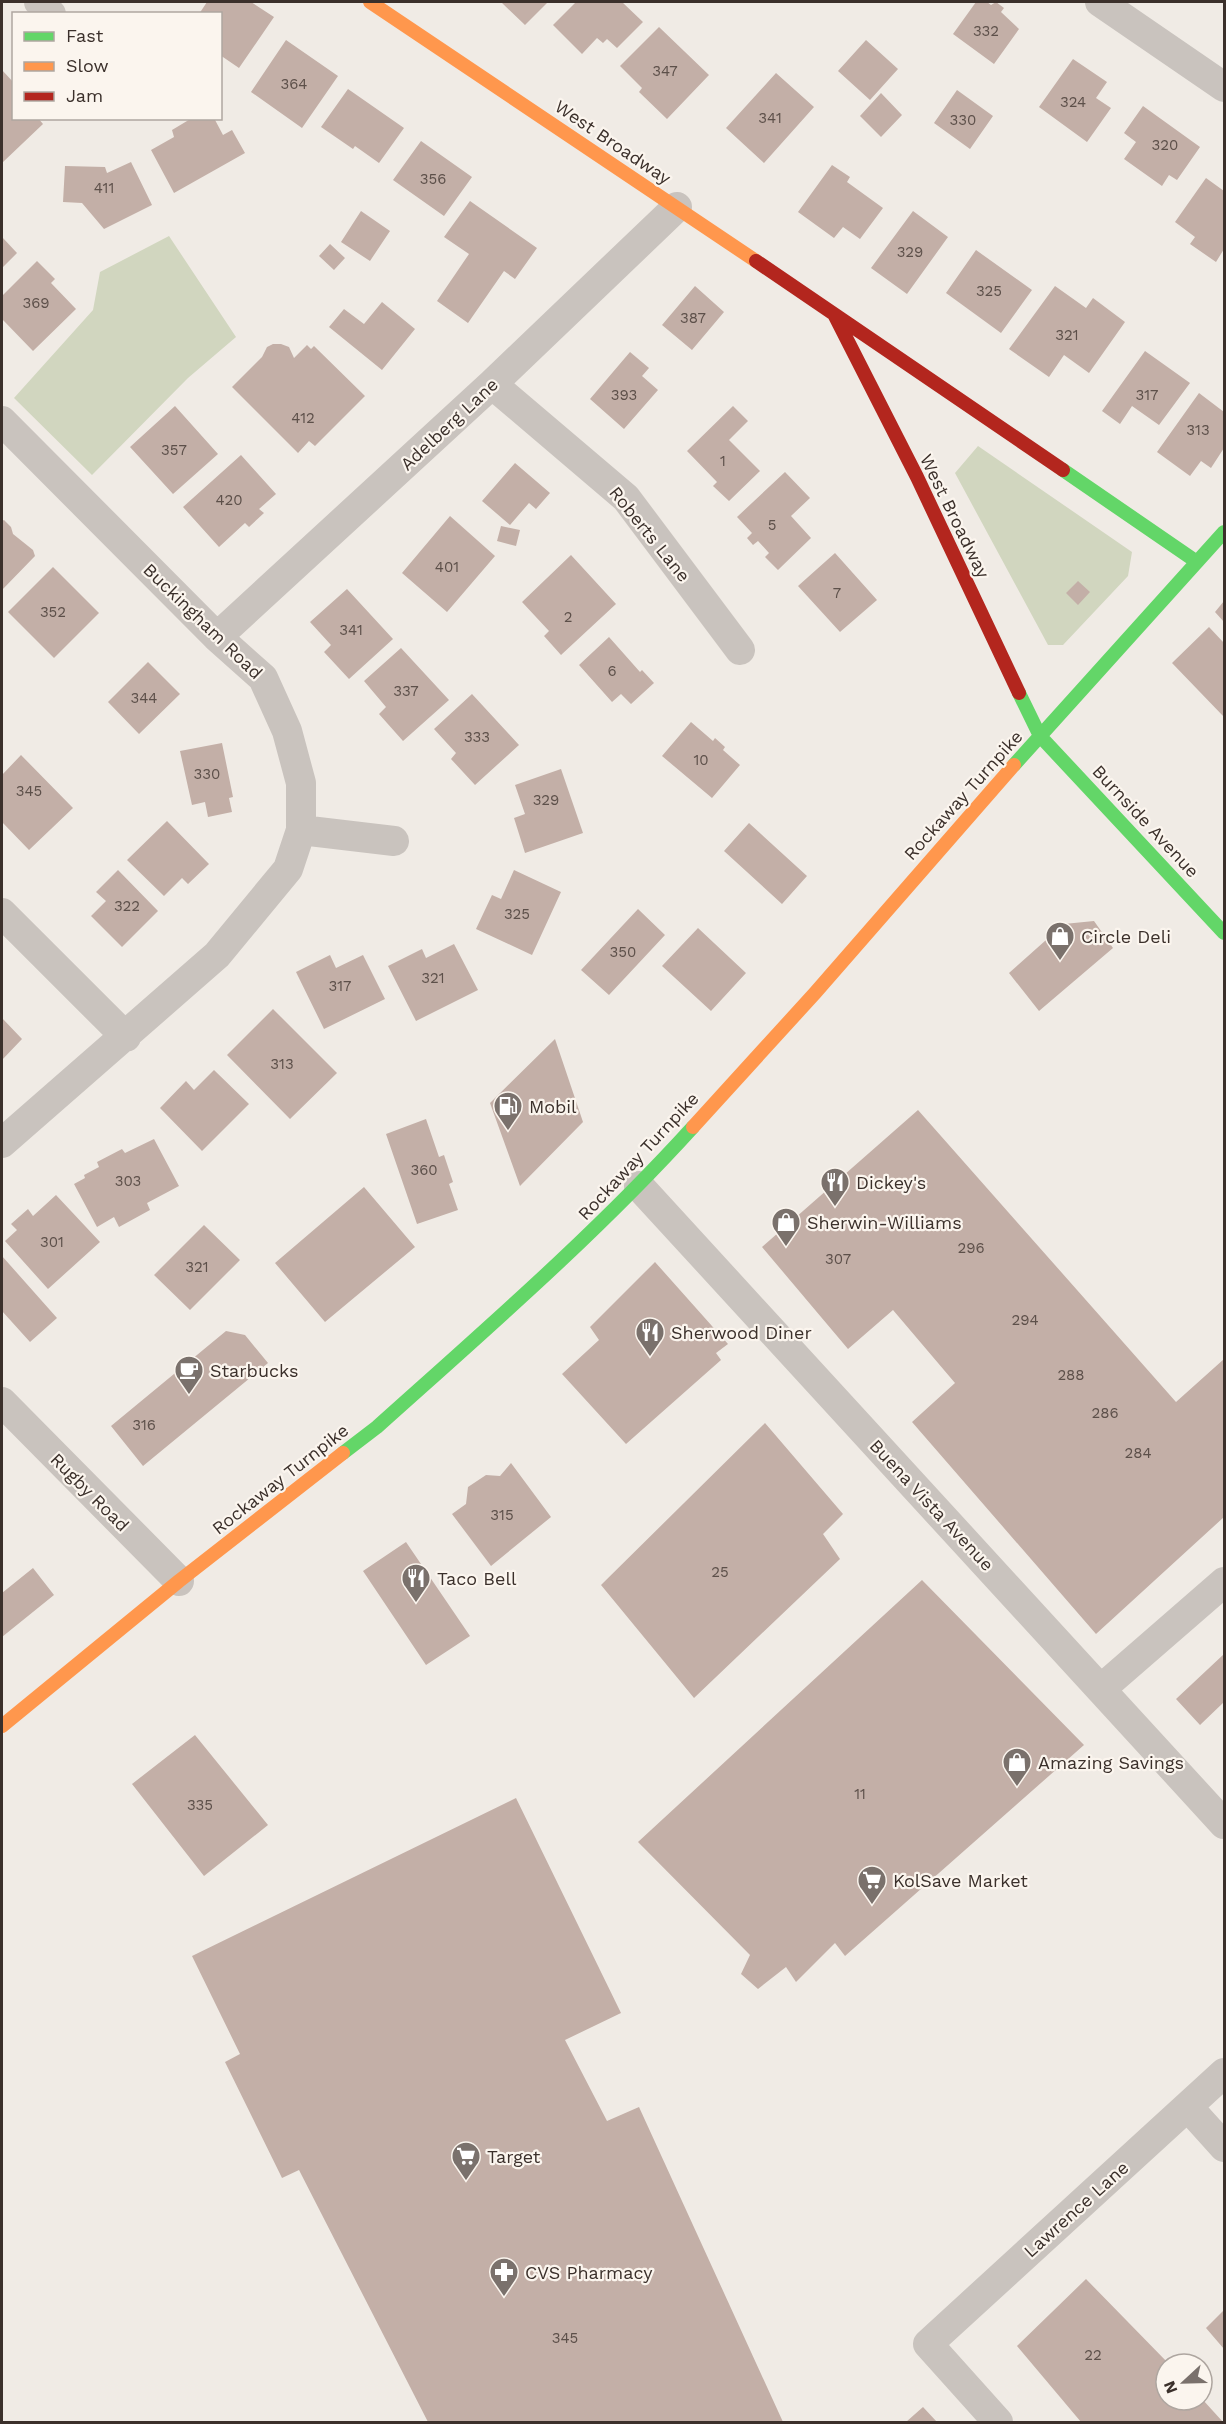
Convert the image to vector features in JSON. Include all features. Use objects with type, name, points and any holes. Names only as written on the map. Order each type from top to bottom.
[{"type":"main road","name":"West Broadway","points":[[370,2],[677,207],[1197,562]]},
{"type":"main road","name":"West Broadway","points":[[834,314],[917,477],[1040,736]]},
{"type":"main road","name":"Rockaway Turnpike","points":[[2,1726],[179,1581],[377,1427],[558,1265],[639,1186],[815,993],[896,897],[1224,532]]},
{"type":"main road","name":"Burnside Avenue","points":[[1040,736],[1224,933]]},
{"type":"street","points":[[1100,2],[1224,87]]},
{"type":"street","name":"Adelberg Lane","points":[[217,638],[492,384],[677,207]]},
{"type":"street","name":"Roberts Lane","points":[[492,384],[626,498],[741,650]]},
{"type":"street","name":"Buckingham Road","points":[[2,420],[217,638],[263,678],[287,730],[301,783],[301,830],[288,869],[217,955],[126,1037],[2,1143]]},
{"type":"street","points":[[301,830],[394,841]]},
{"type":"street","points":[[2,913],[126,1037]]},
{"type":"street","name":"Buena Vista Avenue","points":[[639,1186],[1224,1824]]},
{"type":"street","name":"Rugby Road","points":[[2,1402],[179,1581]]},
{"type":"street","points":[[1101,1689],[1224,1582]]},
{"type":"street","name":"Lawrence Lane","points":[[998,2422],[928,2344],[1224,2073]]},
{"type":"street","points":[[1188,2107],[1224,2147]]},
{"type":"green space","points":[[169,236],[236,337],[188,378],[92,475],[14,398],[93,310],[100,272]]},
{"type":"green space","points":[[978,446],[1132,552],[1128,576],[1063,645],[1048,645],[955,473]]},
{"type":"building","points":[[207,2],[251,2],[274,17],[239,68],[222,56],[222,12],[200,12]]},
{"type":"building","points":[[501,2],[548,2],[525,25]]},
{"type":"building","points":[[576,2],[622,2],[643,22],[617,48],[607,39],[603,43],[597,38],[582,54],[553,25]]},
{"type":"building","points":[[976,2],[987,2],[991,5],[996,2],[1004,8],[1001,12],[1019,29],[994,64],[953,34]]},
{"type":"building","points":[[659,27],[709,75],[667,119],[639,92],[642,88],[620,66]]},
{"type":"building","points":[[286,40],[338,76],[302,128],[251,92]]},
{"type":"building","points":[[866,40],[898,69],[870,100],[838,71]]},
{"type":"building","points":[[1073,59],[1107,82],[1096,98],[1111,108],[1087,142],[1039,107]]},
{"type":"building","points":[[2,70],[12,81],[12,120],[40,120],[43,124],[2,163]]},
{"type":"building","points":[[776,73],[814,107],[764,163],[726,128]]},
{"type":"building","points":[[348,89],[404,128],[379,163],[355,146],[353,149],[321,127]]},
{"type":"building","points":[[957,90],[993,116],[970,149],[934,123]]},
{"type":"building","points":[[881,93],[902,115],[881,137],[860,116]]},
{"type":"building","points":[[1143,106],[1200,147],[1177,180],[1169,175],[1162,186],[1124,159],[1136,142],[1124,133]]},
{"type":"building","points":[[189,120],[215,120],[223,135],[232,130],[245,153],[174,193],[151,150],[174,137],[172,130]]},
{"type":"building","points":[[421,141],[472,177],[444,216],[393,180]]},
{"type":"building","points":[[131,162],[152,205],[104,229],[82,203],[63,202],[65,166],[105,167],[107,173]]},
{"type":"building","points":[[832,165],[850,177],[847,182],[883,208],[860,239],[843,227],[834,238],[798,212]]},
{"type":"building","points":[[1206,178],[1224,191],[1224,249],[1216,262],[1190,244],[1195,237],[1175,222]]},
{"type":"building","points":[[470,201],[537,248],[515,279],[504,271],[468,323],[437,301],[469,254],[444,237]]},
{"type":"building","points":[[361,211],[390,231],[370,261],[341,242]]},
{"type":"building","points":[[913,211],[948,237],[907,294],[871,268]]},
{"type":"building","points":[[2,237],[17,253],[2,268]]},
{"type":"building","points":[[330,244],[345,258],[334,270],[319,256]]},
{"type":"building","points":[[976,250],[1032,290],[1001,333],[946,293]]},
{"type":"building","points":[[37,261],[55,279],[51,283],[76,309],[33,351],[2,319],[2,296]]},
{"type":"building","points":[[695,286],[724,312],[692,350],[662,325]]},
{"type":"building","points":[[1055,286],[1086,308],[1093,298],[1125,322],[1089,373],[1064,355],[1049,377],[1009,349]]},
{"type":"building","points":[[382,302],[415,329],[382,370],[329,327],[344,309],[364,324]]},
{"type":"building","points":[[273,344],[289,347],[294,358],[307,345],[311,349],[314,346],[365,396],[315,446],[309,441],[298,453],[232,387],[262,357],[267,347]]},
{"type":"building","points":[[1145,351],[1190,383],[1159,425],[1132,406],[1120,424],[1102,411]]},
{"type":"building","points":[[630,352],[649,368],[642,376],[658,390],[624,429],[590,399]]},
{"type":"building","points":[[1199,393],[1224,412],[1224,448],[1211,468],[1201,461],[1190,476],[1157,452]]},
{"type":"building","points":[[175,406],[218,454],[173,494],[130,447]]},
{"type":"building","points":[[733,406],[748,421],[729,440],[760,471],[729,501],[713,486],[717,482],[687,451]]},
{"type":"building","points":[[241,455],[276,494],[259,509],[264,513],[249,527],[245,523],[219,547],[183,507]]},
{"type":"building","points":[[515,463],[550,493],[536,509],[529,503],[510,525],[482,501]]},
{"type":"building","points":[[785,472],[810,498],[791,516],[811,538],[778,570],[765,557],[769,553],[758,541],[753,545],[747,538],[752,533],[737,517]]},
{"type":"building","points":[[450,516],[495,556],[447,612],[402,573]]},
{"type":"building","points":[[4,520],[11,527],[13,534],[33,550],[35,556],[2,590],[2,521]]},
{"type":"building","points":[[501,526],[520,530],[516,546],[497,541]]},
{"type":"building","points":[[835,553],[877,600],[840,632],[798,586]]},
{"type":"building","points":[[571,555],[616,604],[561,655],[544,636],[549,631],[522,602]]},
{"type":"building","points":[[53,567],[99,613],[54,658],[8,612]]},
{"type":"building","points":[[1078,581],[1090,592],[1078,605],[1066,593]]},
{"type":"building","points":[[347,589],[393,639],[349,679],[324,652],[331,645],[310,622]]},
{"type":"building","points":[[1224,601],[1224,622],[1215,612]]},
{"type":"building","points":[[1209,627],[1224,643],[1224,717],[1172,663]]},
{"type":"building","points":[[609,637],[640,672],[642,670],[654,683],[631,704],[621,694],[612,702],[579,665]]},
{"type":"building","points":[[401,648],[449,700],[403,741],[379,714],[386,707],[364,681]]},
{"type":"building","points":[[148,662],[180,694],[139,734],[108,702]]},
{"type":"building","points":[[472,694],[519,745],[475,785],[451,759],[456,753],[434,729]]},
{"type":"building","points":[[691,722],[713,741],[715,738],[725,747],[723,750],[740,765],[712,798],[662,756]]},
{"type":"building","points":[[222,743],[233,797],[229,798],[232,812],[208,817],[205,802],[192,805],[180,751]]},
{"type":"building","points":[[21,755],[73,808],[29,850],[2,822],[2,775]]},
{"type":"building","points":[[561,769],[583,833],[525,853],[514,818],[525,814],[515,785]]},
{"type":"building","points":[[167,821],[209,864],[188,884],[182,878],[164,896],[127,860]]},
{"type":"building","points":[[749,823],[807,876],[782,904],[724,851]]},
{"type":"building","points":[[118,870],[158,911],[122,947],[91,916],[106,901],[96,892]]},
{"type":"building","points":[[514,870],[561,892],[532,955],[476,929],[492,895],[501,899]]},
{"type":"building","points":[[638,909],[665,935],[609,995],[581,970]]},
{"type":"building","name":"Circle Deli","points":[[1094,921],[1113,948],[1039,1011],[1009,973],[1064,924]]},
{"type":"building","points":[[698,928],[746,973],[711,1011],[662,966]]},
{"type":"building","points":[[454,944],[478,990],[416,1021],[388,966],[422,949],[426,958]]},
{"type":"building","points":[[330,955],[336,968],[363,955],[385,999],[324,1029],[296,972]]},
{"type":"building","points":[[273,1009],[337,1073],[290,1119],[227,1055]]},
{"type":"building","points":[[2,1018],[22,1039],[2,1060]]},
{"type":"building","points":[[555,1039],[583,1122],[520,1186],[490,1103]]},
{"type":"building","points":[[214,1070],[249,1104],[202,1151],[160,1108],[186,1081],[194,1090]]},
{"type":"building","points":[[918,1110],[1176,1402],[1224,1359],[1224,1517],[1096,1634],[912,1422],[955,1383],[893,1310],[848,1349],[762,1247]]},
{"type":"building","points":[[426,1119],[439,1157],[444,1155],[453,1182],[449,1184],[458,1210],[417,1224],[386,1134]]},
{"type":"building","points":[[154,1139],[179,1186],[147,1203],[150,1210],[119,1227],[114,1217],[97,1227],[74,1184],[85,1178],[84,1175],[99,1167],[97,1162],[122,1149],[125,1153]]},
{"type":"building","points":[[364,1187],[415,1247],[325,1322],[275,1263]]},
{"type":"building","points":[[56,1195],[100,1242],[48,1289],[5,1241],[17,1230],[11,1224],[28,1209],[33,1216]]},
{"type":"building","points":[[204,1225],[240,1260],[190,1310],[154,1275]]},
{"type":"building","points":[[2,1256],[57,1318],[30,1342],[2,1311]]},
{"type":"building","name":"Sherwood Diner","points":[[655,1262],[728,1344],[716,1353],[721,1360],[626,1444],[562,1374],[599,1340],[590,1327]]},
{"type":"building","name":"Starbucks","points":[[226,1331],[245,1335],[268,1363],[143,1466],[111,1426]]},
{"type":"building","points":[[765,1423],[843,1514],[823,1534],[840,1559],[694,1698],[601,1585]]},
{"type":"building","points":[[511,1463],[551,1517],[491,1566],[452,1514],[466,1504],[468,1487],[486,1475],[500,1476]]},
{"type":"building","name":"Taco Bell","points":[[406,1542],[470,1636],[426,1665],[363,1571]]},
{"type":"building","points":[[33,1568],[54,1595],[2,1637],[2,1593]]},
{"type":"building","points":[[922,1580],[1084,1745],[845,1956],[835,1943],[796,1982],[786,1967],[758,1989],[741,1974],[750,1955],[638,1842]]},
{"type":"building","points":[[1224,1654],[1224,1702],[1200,1725],[1176,1699]]},
{"type":"building","points":[[195,1735],[268,1825],[204,1876],[132,1784]]},
{"type":"building","points":[[516,1798],[621,2013],[565,2040],[607,2121],[639,2107],[783,2422],[428,2422],[299,2170],[282,2178],[225,2062],[240,2054],[192,1956]]},
{"type":"building","points":[[1086,2279],[1157,2352],[1154,2352],[1154,2412],[1214,2412],[1223,2422],[1081,2422],[1017,2346]]},
{"type":"building","points":[[1224,2310],[1224,2349],[1206,2328]]},
{"type":"building","points":[[923,2407],[937,2422],[906,2422]]},
{"type":"traffic: fast","points":[[1063,470],[1197,562]]},
{"type":"traffic: fast","points":[[1014,765],[1224,532]]},
{"type":"traffic: fast","points":[[1019,693],[1040,736],[1224,933]]},
{"type":"traffic: fast","points":[[343,1453],[377,1427],[539,1281],[617,1206],[693,1127]]},
{"type":"traffic: slow","points":[[370,2],[756,261]]},
{"type":"traffic: slow","points":[[693,1127],[815,993],[1014,765]]},
{"type":"traffic: slow","points":[[2,1726],[179,1581],[343,1453]]},
{"type":"traffic: jam","points":[[756,261],[1063,470]]},
{"type":"traffic: jam","points":[[835,316],[917,477],[1019,693]]},
{"type":"place","name":"Circle Deli","points":[[1060,962]]},
{"type":"place","name":"Mobil","points":[[508,1132]]},
{"type":"place","name":"Dickey's","points":[[835,1208]]},
{"type":"place","name":"Sherwin-Williams","points":[[786,1248]]},
{"type":"place","name":"Sherwood Diner","points":[[650,1358]]},
{"type":"place","name":"Starbucks","points":[[189,1396]]},
{"type":"place","name":"Taco Bell","points":[[416,1604]]},
{"type":"place","name":"Amazing Savings","points":[[1017,1788]]},
{"type":"place","name":"KolSave Market","points":[[872,1906]]},
{"type":"place","name":"Target","points":[[466,2182]]},
{"type":"place","name":"CVS Pharmacy","points":[[504,2298]]}]
